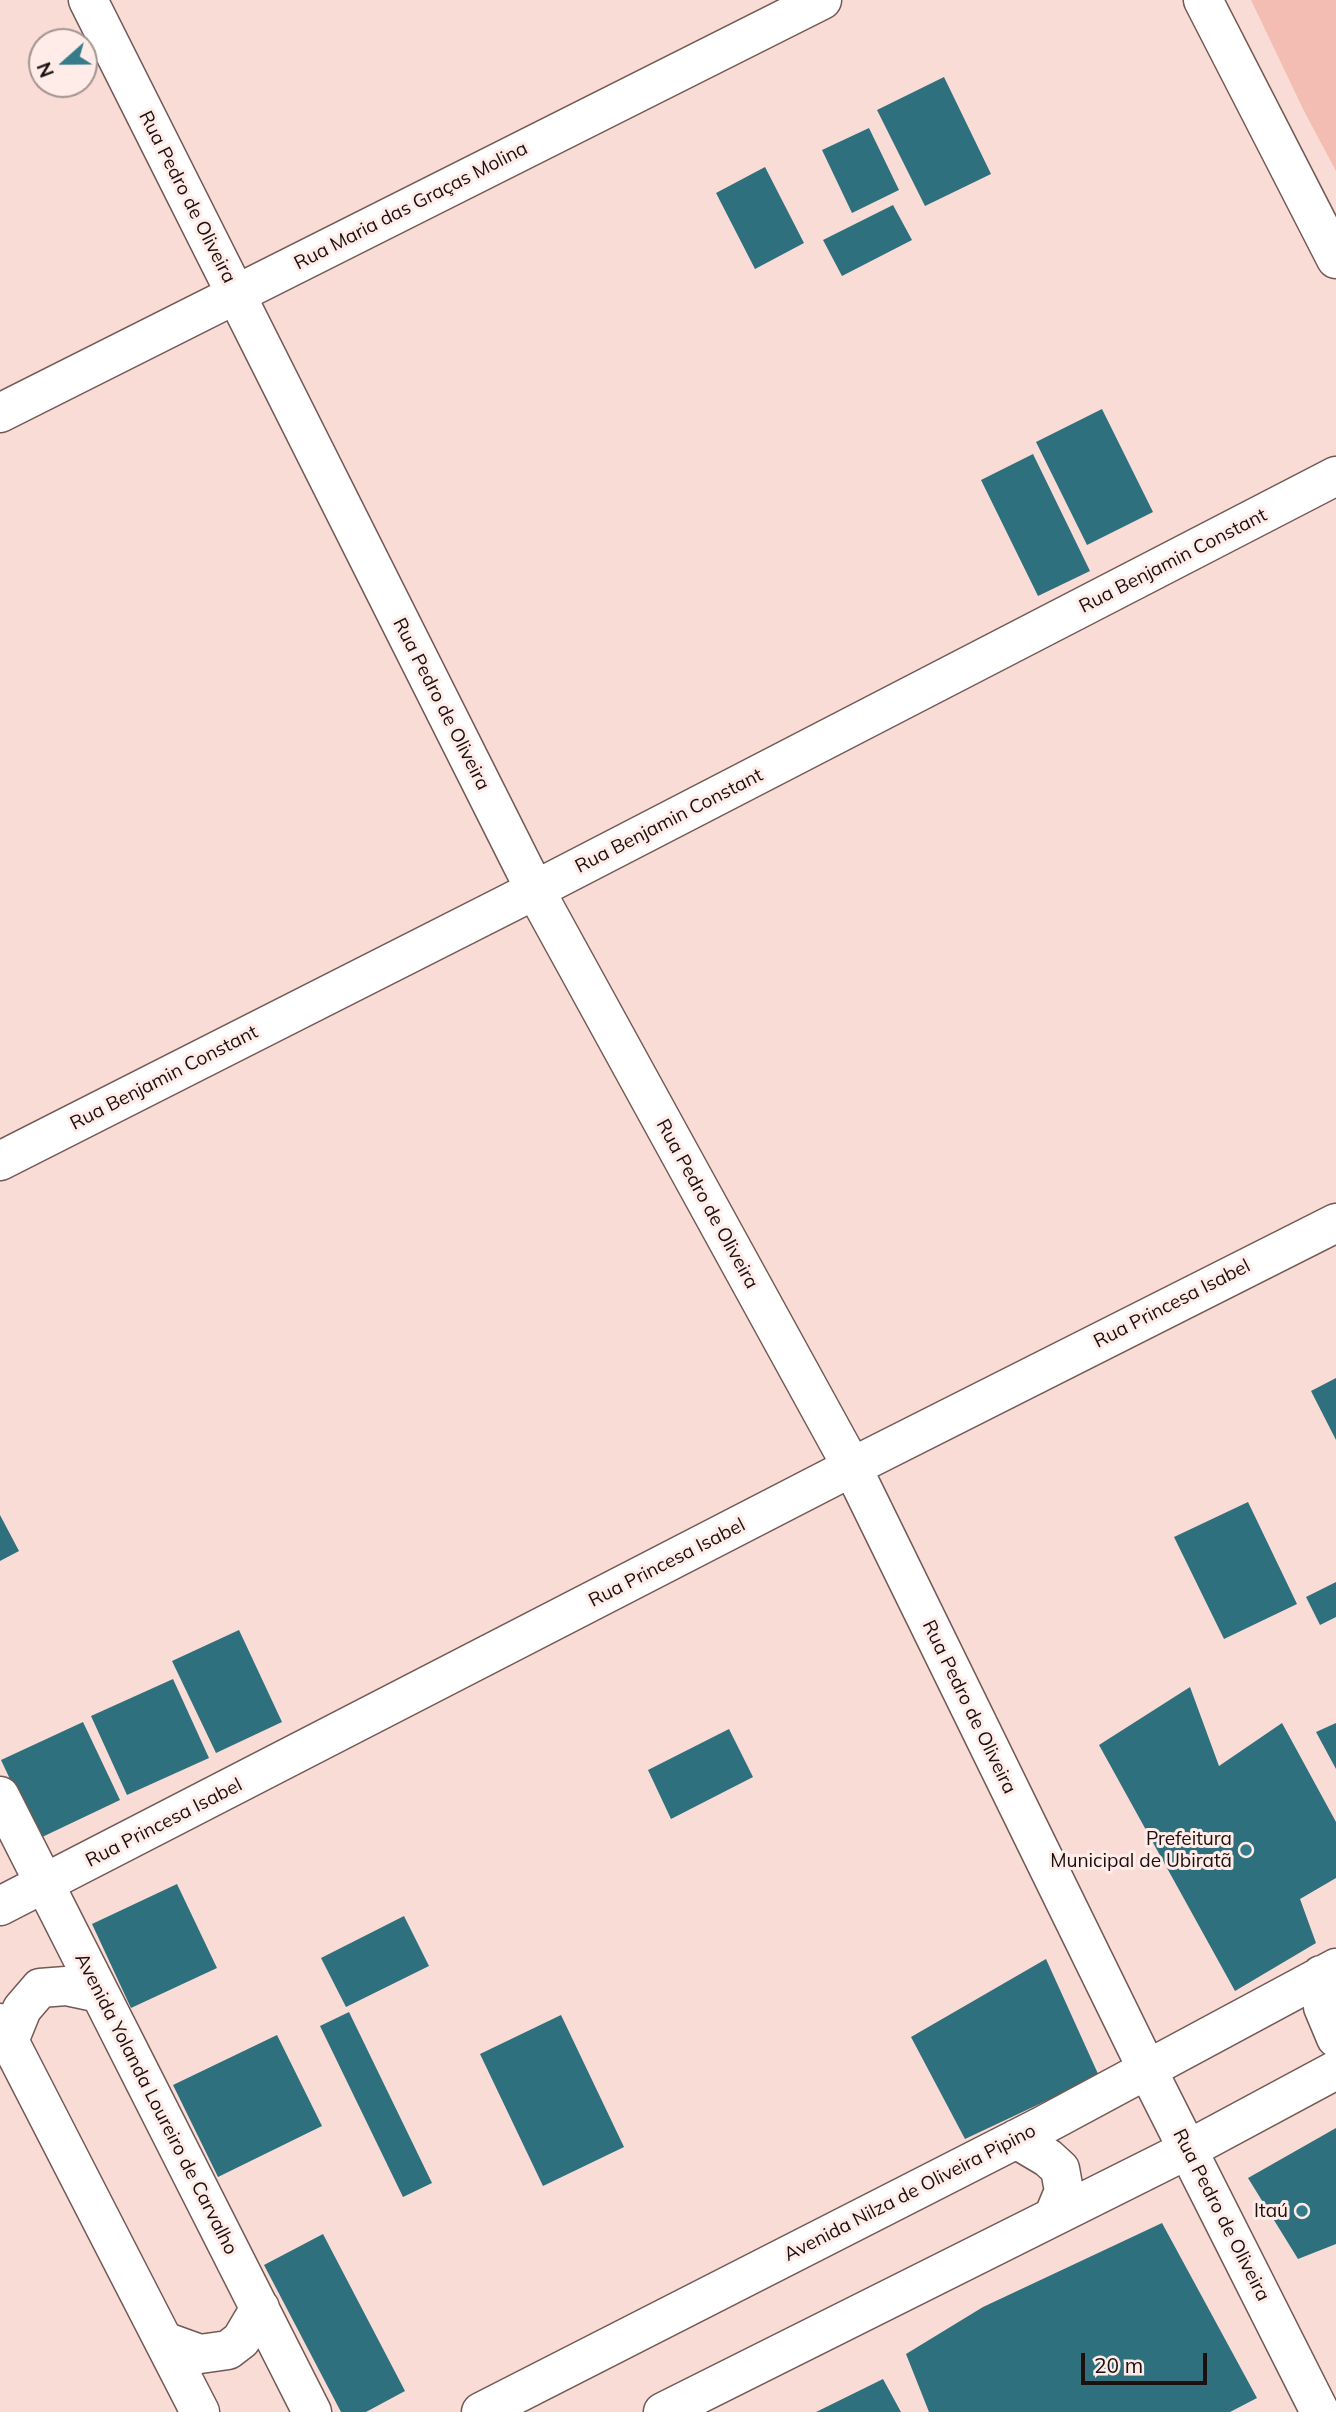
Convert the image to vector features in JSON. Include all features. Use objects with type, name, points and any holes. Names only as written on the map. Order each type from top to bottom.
[{"type":"street","name":"Rua Pedro de Oliveira","points":[[88,0],[535,890],[852,1467],[1187,2150],[1320,2412]]},
{"type":"street","name":"Rua Maria das Graças Molina","points":[[0,413],[822,0]]},
{"type":"street","points":[[1203,0],[1336,259]]},
{"type":"street","name":"Rua Benjamin Constant","points":[[0,1161],[535,890],[1336,477]]},
{"type":"street","name":"Rua Princesa Isabel","points":[[0,1906],[852,1467],[1336,1223]]},
{"type":"street","name":"Avenida Yolanda Loureiro de Carvalho","points":[[0,1796],[312,2412]]},
{"type":"street","points":[[1329,1972],[1323,2007],[1336,2038]]},
{"type":"street","name":"Avenida Nilza de Oliveira Pipino","points":[[481,2412],[1016,2139],[1329,1972]]},
{"type":"street","points":[[99,1993],[66,1986],[40,1988],[5,2032],[200,2412]]},
{"type":"street","points":[[663,2412],[1187,2150],[1336,2070]]},
{"type":"street","points":[[1016,2139],[1048,2158],[1060,2169],[1064,2191],[1054,2215]]},
{"type":"street","points":[[164,2341],[200,2354],[228,2350],[241,2340],[260,2308]]},
{"type":"shaded area","points":[[1251,0],[1336,0],[1336,171],[1304,111]]},
{"type":"building","points":[[944,77],[991,174],[925,206],[877,110]]},
{"type":"building","points":[[869,128],[899,190],[852,213],[822,150]]},
{"type":"building","points":[[765,167],[804,243],[755,269],[716,193]]},
{"type":"building","points":[[893,205],[912,240],[842,276],[823,240]]},
{"type":"building","points":[[1102,409],[1153,512],[1087,545],[1036,442]]},
{"type":"building","points":[[1033,454],[1090,571],[1038,596],[981,480]]},
{"type":"building","points":[[1336,1378],[1336,1440],[1311,1391]]},
{"type":"building","points":[[1248,1502],[1297,1604],[1224,1639],[1174,1537]]},
{"type":"building","points":[[0,1515],[19,1551],[0,1561]]},
{"type":"building","points":[[1336,1582],[1336,1617],[1320,1625],[1306,1597]]},
{"type":"building","points":[[239,1630],[282,1722],[216,1753],[172,1661]]},
{"type":"building","points":[[173,1679],[209,1758],[127,1795],[91,1716]]},
{"type":"building","name":"Prefeitura Municipal de Ubiratã","points":[[1190,1687],[1219,1766],[1282,1723],[1336,1822],[1336,1878],[1300,1899],[1316,1943],[1235,1991],[1099,1745]]},
{"type":"building","points":[[83,1722],[120,1800],[38,1839],[1,1760]]},
{"type":"building","points":[[1336,1723],[1336,1769],[1316,1732]]},
{"type":"building","points":[[729,1729],[753,1777],[671,1819],[648,1770]]},
{"type":"building","points":[[177,1884],[217,1968],[131,2008],[92,1924]]},
{"type":"building","points":[[404,1916],[429,1966],[346,2007],[321,1958]]},
{"type":"building","points":[[1046,1959],[1099,2076],[965,2139],[911,2037]]},
{"type":"building","points":[[349,2012],[432,2183],[403,2197],[320,2026]]},
{"type":"building","points":[[561,2015],[624,2147],[543,2186],[480,2054]]},
{"type":"building","points":[[277,2035],[322,2126],[218,2177],[173,2085]]},
{"type":"building","name":"Itaú","points":[[1336,2128],[1336,2244],[1298,2259],[1248,2178]]},
{"type":"building","points":[[1162,2223],[1257,2398],[1230,2412],[929,2412],[906,2354],[983,2307]]},
{"type":"building","points":[[323,2234],[405,2391],[366,2412],[341,2412],[264,2265]]},
{"type":"building","points":[[883,2379],[901,2412],[816,2412]]},
{"type":"place","name":"Prefeitura Municipal de Ubiratã","points":[[1246,1850]]},
{"type":"place","name":"Itaú","points":[[1302,2211]]}]
